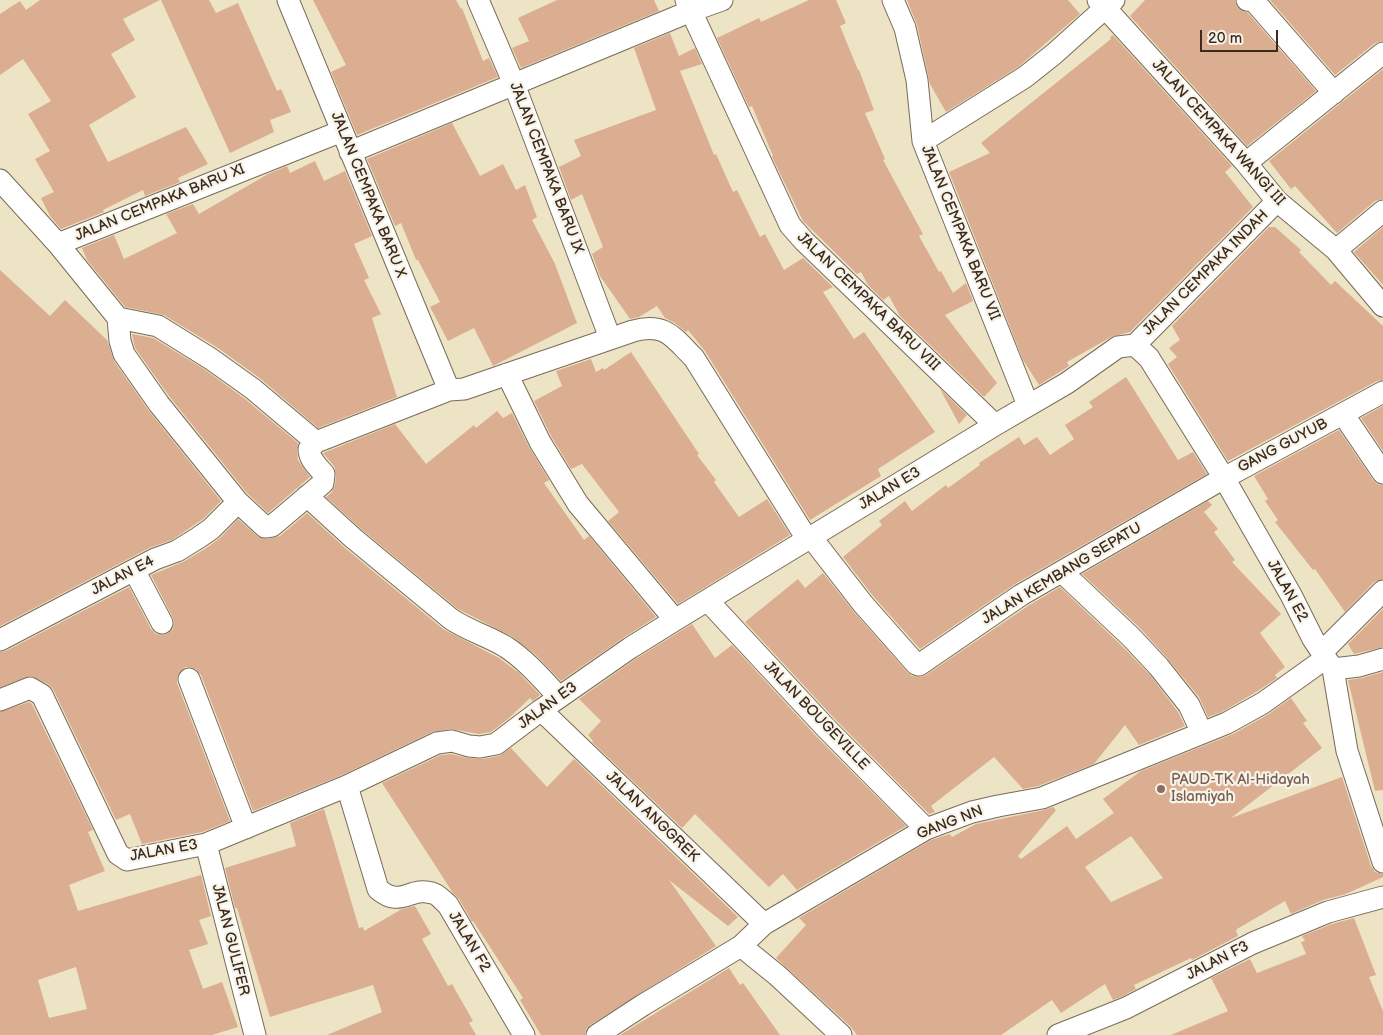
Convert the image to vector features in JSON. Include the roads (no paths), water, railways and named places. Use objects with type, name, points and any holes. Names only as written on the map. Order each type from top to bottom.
[{"type":"street","name":"JALAN CEMPAKA BARU X","points":[[288,0],[448,390]]},
{"type":"street","name":"JALAN CEMPAKA BARU IX","points":[[478,0],[514,84],[610,338]]},
{"type":"street","points":[[350,152],[514,84],[689,5],[722,0]]},
{"type":"street","name":"JALAN CEMPAKA BARU VII","points":[[893,0],[905,28],[917,80],[923,141],[1028,405]]},
{"type":"street","points":[[1247,0],[1254,1],[1334,93]]},
{"type":"street","points":[[923,141],[1025,77],[1054,54],[1106,3]]},
{"type":"street","name":"JALAN CEMPAKA WANGI III","points":[[1106,3],[1277,201],[1336,250],[1383,306]]},
{"type":"street","name":"JALAN CEMPAKA BARU VIII","points":[[689,5],[790,225],[804,241],[995,425]]},
{"type":"street","points":[[1246,163],[1383,53]]},
{"type":"street","name":"JALAN CEMPAKA BARU XI","points":[[0,180],[58,244],[342,131]]},
{"type":"street","name":"JALAN CEMPAKA INDAH","points":[[1135,345],[1277,201]]},
{"type":"street","points":[[1336,250],[1383,211]]},
{"type":"street","points":[[58,244],[118,318],[120,341],[124,354],[159,404],[238,502],[262,525],[268,528],[323,483],[324,474],[310,458],[309,453],[309,449],[316,442],[448,390],[464,389],[610,338],[654,327],[672,335],[694,358],[809,538]]},
{"type":"street","points":[[118,318],[158,326],[211,359],[253,389],[316,442]]},
{"type":"street","name":"JALAN E3","points":[[0,700],[30,688],[42,696],[118,854],[123,858],[127,860],[206,844],[347,786],[437,744],[452,741],[480,747],[496,744],[559,697],[630,648],[1067,383],[1118,347],[1135,345]]},
{"type":"street","name":"JALAN E2","points":[[1135,345],[1149,358],[1224,478],[1327,660],[1347,751],[1383,862]]},
{"type":"street","points":[[507,374],[540,442],[578,504],[675,620]]},
{"type":"street","name":"GANG GUYUB","points":[[1224,478],[1383,392]]},
{"type":"street","name":"GANG GUYUB","points":[[1343,414],[1383,473]]},
{"type":"street","name":"JALAN KEMBANG SEPATU","points":[[809,538],[863,604],[916,664],[919,665],[1021,595],[1224,478]]},
{"type":"street","points":[[307,496],[451,619],[466,629],[487,636],[507,647],[559,697]]},
{"type":"street","name":"JALAN E4","points":[[0,640],[155,559],[177,551],[211,528],[238,502]]},
{"type":"street","points":[[134,570],[162,623]]},
{"type":"street","points":[[1062,572],[1159,666],[1189,705],[1202,733]]},
{"type":"street","name":"GANG NN","points":[[597,1035],[741,946],[764,924],[926,829],[972,812],[1042,798],[1227,723],[1263,703],[1327,660],[1383,590]]},
{"type":"street","name":"JALAN BOUGEVILLE","points":[[708,601],[825,727],[926,829]]},
{"type":"street","points":[[1327,660],[1359,666],[1383,659]]},
{"type":"street","points":[[189,679],[246,828]]},
{"type":"street","name":"JALAN ANGGREK","points":[[541,710],[764,924]]},
{"type":"street","name":"JALAN F2","points":[[347,786],[378,888],[386,896],[396,898],[424,891],[434,893],[448,905],[524,1035]]},
{"type":"street","name":"JALAN GULIFER","points":[[206,844],[255,1035]]},
{"type":"street","name":"JALAN F3","points":[[1058,1035],[1126,1008],[1253,942],[1328,912],[1383,896]]},
{"type":"street","points":[[741,946],[778,976],[842,1035]]},
{"type":"place","name":"PAUD-TK Al-Hidayah Islamiyah","points":[[1161,789]]}]
